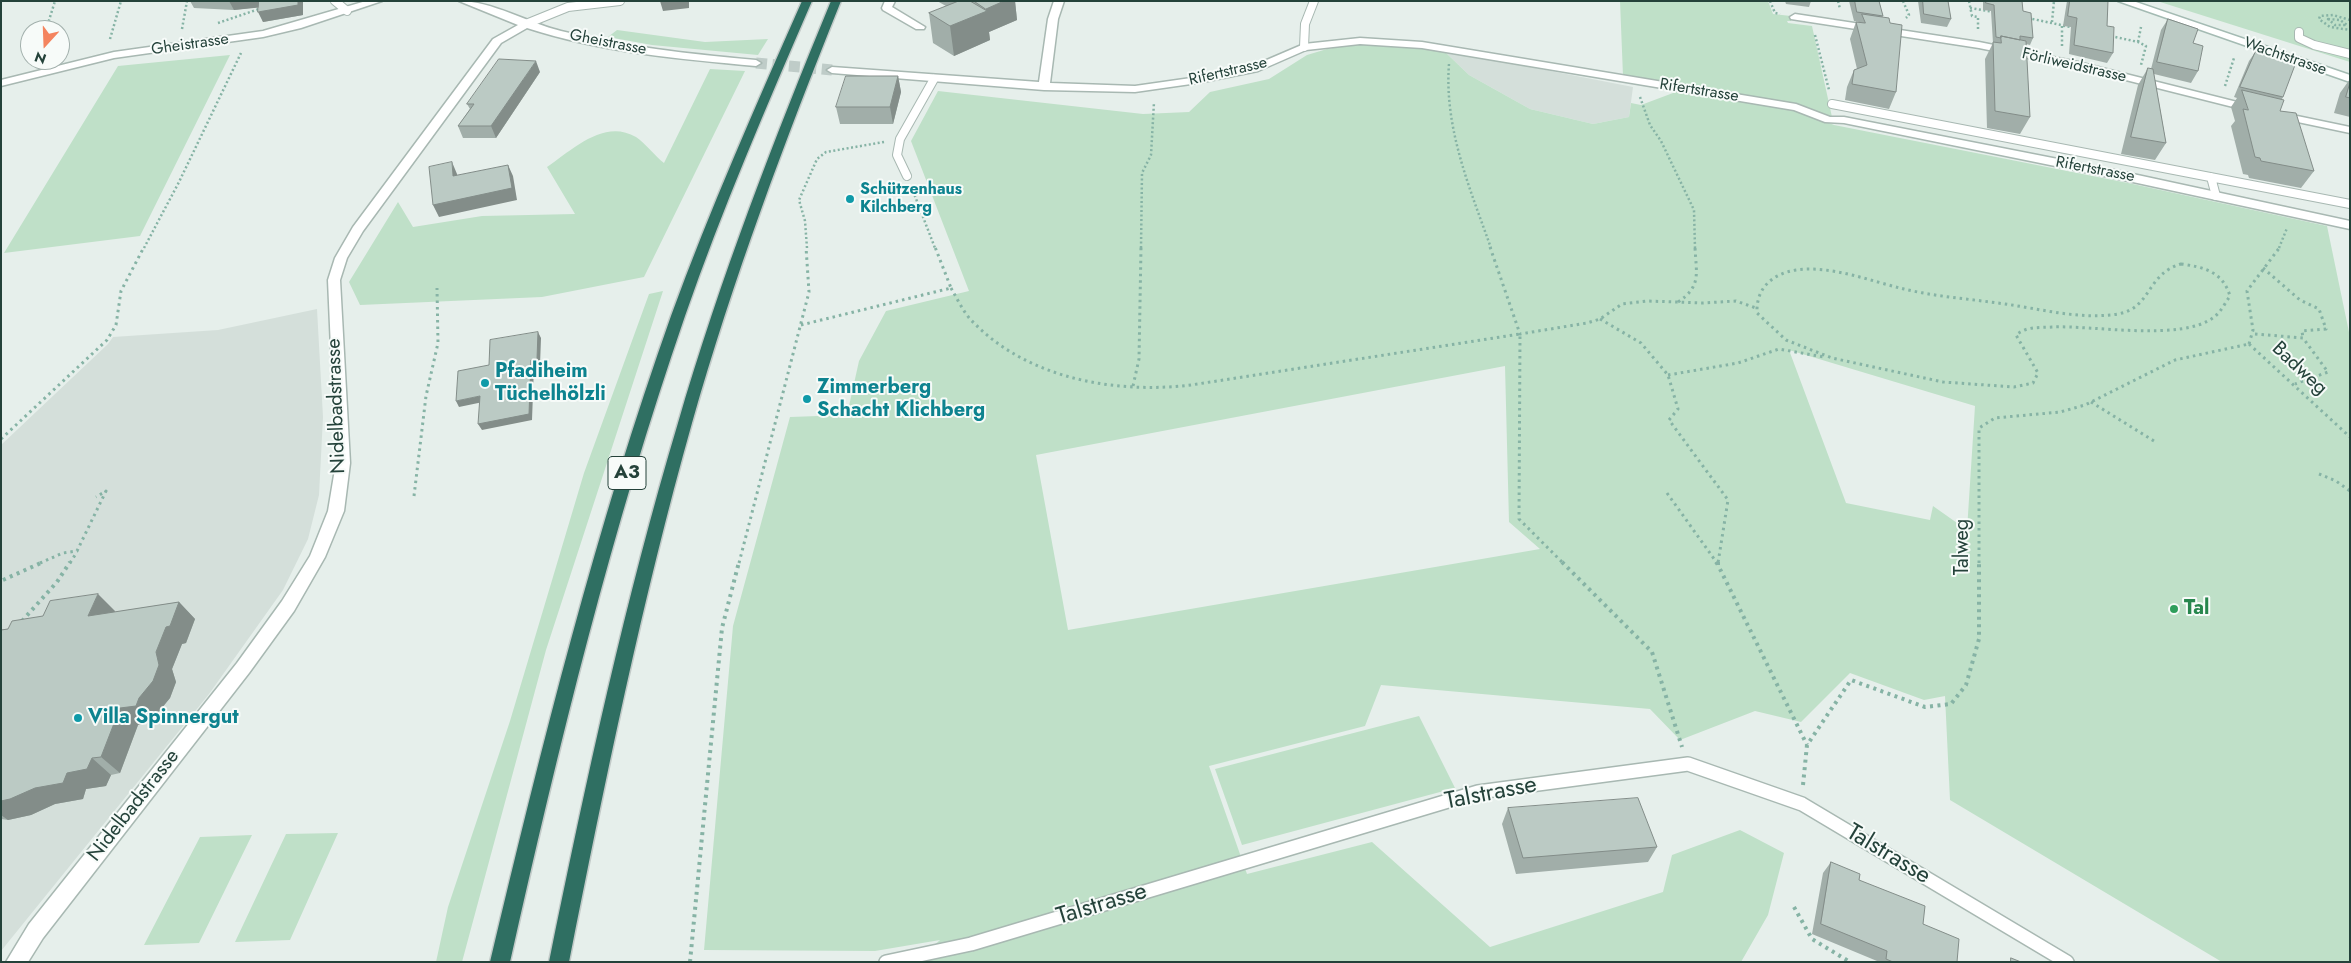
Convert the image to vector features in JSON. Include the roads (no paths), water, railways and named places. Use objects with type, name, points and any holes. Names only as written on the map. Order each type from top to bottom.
[{"type":"highway","name":"A3","points":[[500,962],[536,808],[597,570],[654,386],[701,252],[739,156],[807,1]]},
{"type":"highway","name":"A3","points":[[559,962],[612,709],[685,422],[754,209],[800,88],[836,1]]},
{"type":"street","name":"Gheistrasse","points":[[1,83],[114,55],[264,34],[347,12],[377,1]]},
{"type":"street","name":"Gheistrasse","points":[[464,1],[526,24],[570,37],[665,54],[756,63]]},
{"type":"street","points":[[890,1],[887,8],[920,27]]},
{"type":"street","points":[[832,70],[1044,87],[1053,19],[1059,1]]},
{"type":"street","name":"Wachtstrasse","points":[[2123,1],[2350,79]]},
{"type":"street","name":"Förliweidstrasse","points":[[1795,17],[1979,45],[2078,65],[2220,101],[2350,130]]},
{"type":"street","name":"Nidelbadstrasse","points":[[16,962],[36,931],[242,668],[288,606],[317,557],[336,511],[343,463],[334,328],[334,280],[341,258],[357,230],[498,41],[526,24]]},
{"type":"street","name":"Wachtstrasse","points":[[2220,34],[2350,72]]},
{"type":"street","name":"Rifertstrasse","points":[[1044,87],[1136,89],[1198,80],[1258,68],[1304,47],[1360,41],[1422,45],[1786,105],[1804,109],[1829,120],[1844,120],[1936,138],[2350,225]]},
{"type":"lane","points":[[335,1],[347,12]]},
{"type":"lane","points":[[526,24],[568,7],[620,1]]},
{"type":"lane","points":[[1304,47],[1302,39],[1308,13],[1314,1]]},
{"type":"lane","points":[[2299,32],[2299,38],[2314,45],[2350,54]]},
{"type":"lane","points":[[907,176],[897,154],[900,139],[934,79]]},
{"type":"lane","points":[[1831,99],[1936,124],[2350,204]]},
{"type":"lane","points":[[1936,124],[1936,138]]},
{"type":"lane","points":[[2211,177],[2216,196]]},
{"type":"lane","name":"Talstrasse","points":[[886,962],[971,944],[1478,792],[1688,764],[1802,804],[2067,962]]},
{"type":"tunnel","points":[[756,63],[832,70]]},
{"type":"place","name":"Schützenhaus Kilchberg","points":[[850,199]]},
{"type":"place","name":"Pfadiheim Tüchelhölzli","points":[[485,383]]},
{"type":"place","name":"Zimmerberg Schacht Klichberg","points":[[807,399]]},
{"type":"place","name":"Tal","points":[[2174,609]]},
{"type":"place","name":"Villa Spinnergut","points":[[78,718]]}]
